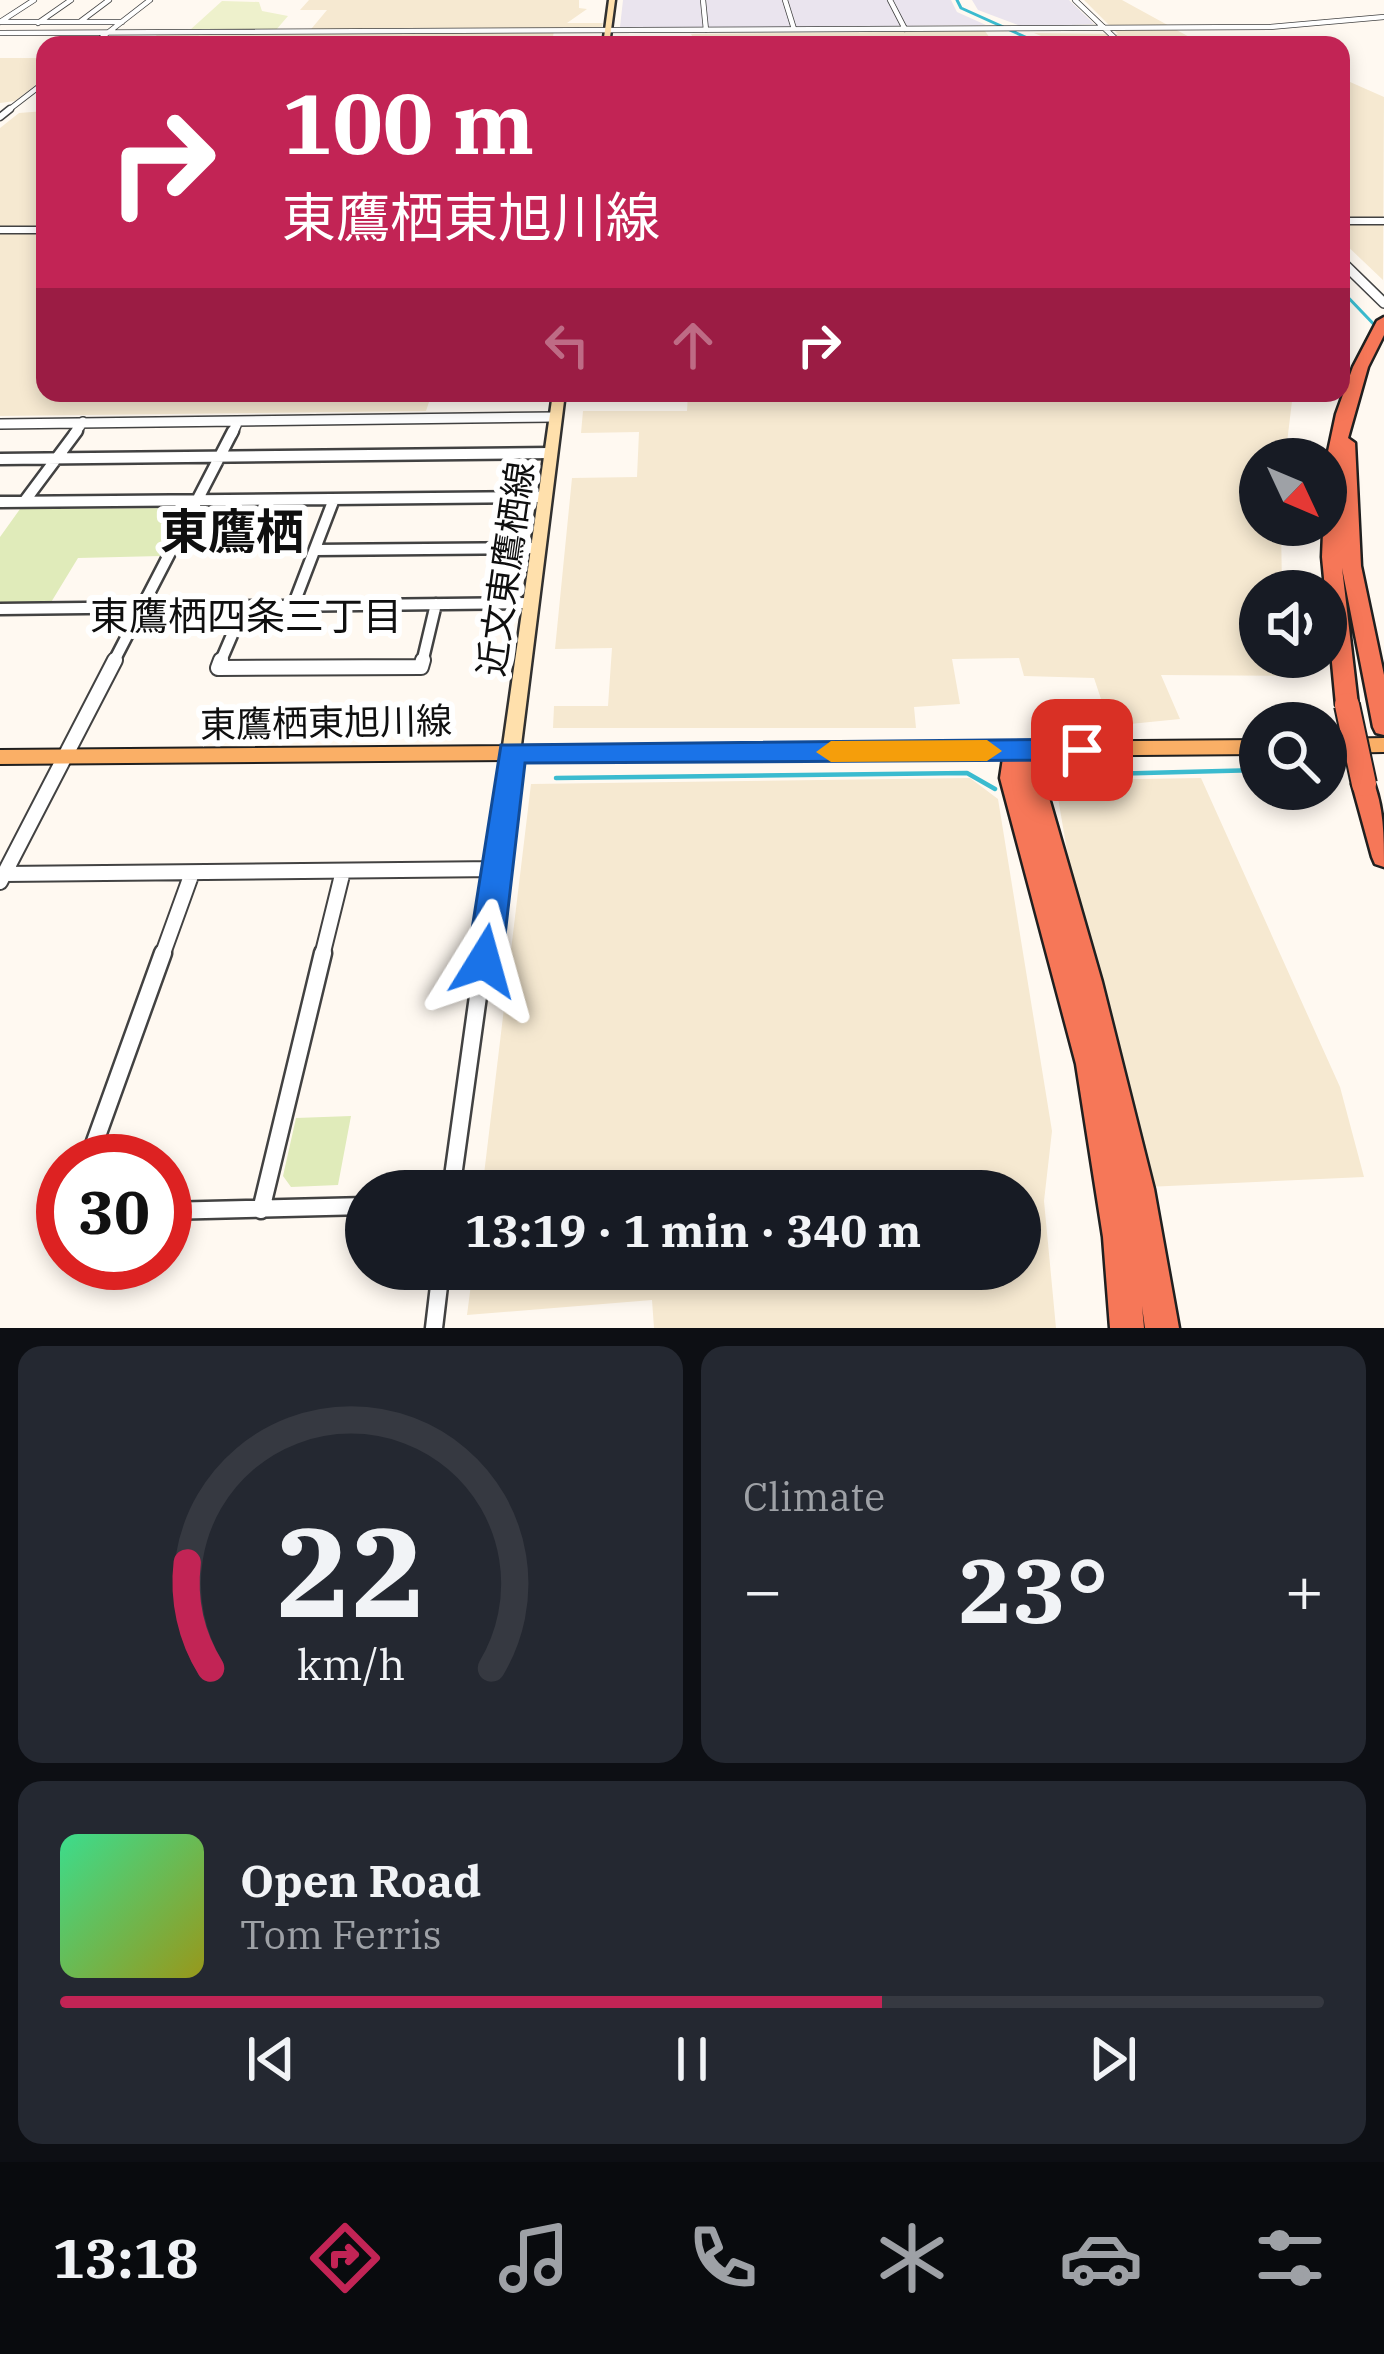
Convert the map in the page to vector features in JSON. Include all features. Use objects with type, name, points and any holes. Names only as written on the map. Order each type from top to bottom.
[{"type":"highway","points":[[1350,390],[1364,353],[1384,321]]},
{"type":"highway","points":[[1346,402],[1332,468],[1328,550],[1346,705],[1384,857]]},
{"type":"highway","points":[[1347,402],[1352,566],[1382,719]]},
{"type":"highway","points":[[1013,751],[1012,778],[1090,1064],[1119,1237],[1127,1328]]},
{"type":"highway","points":[[1013,751],[1031,778],[1111,1064],[1151,1240],[1162,1328]]},
{"type":"main road","points":[[1347,746],[1384,745]]},
{"type":"main road","name":"東鷹栖東旭川線","points":[[0,757],[1239,747]]},
{"type":"street","points":[[0,22],[34,0]]},
{"type":"street","points":[[22,33],[71,0]]},
{"type":"street","points":[[79,22],[109,0]]},
{"type":"street","points":[[103,36],[150,0]]},
{"type":"street","points":[[608,36],[612,0]]},
{"type":"street","points":[[703,0],[706,30]]},
{"type":"street","points":[[785,0],[794,29]]},
{"type":"street","points":[[890,0],[905,29]]},
{"type":"street","points":[[1076,0],[1112,36]]},
{"type":"street","points":[[0,33],[1293,27],[1384,16]]},
{"type":"street","points":[[0,22],[122,22]]},
{"type":"street","points":[[0,117],[36,89]]},
{"type":"street","points":[[1350,221],[1384,221]]},
{"type":"street","points":[[0,230],[36,230]]},
{"type":"street","points":[[1350,270],[1384,303]]},
{"type":"street","name":"近文東鷹栖線","points":[[511,752],[558,402]]},
{"type":"street","points":[[0,424],[555,418]]},
{"type":"street","points":[[238,421],[2,878],[498,868]]},
{"type":"street","points":[[25,502],[83,422]]},
{"type":"street","points":[[0,459],[551,453]]},
{"type":"street","points":[[0,502],[544,497]]},
{"type":"street","points":[[293,606],[334,499]]},
{"type":"street","points":[[314,550],[537,548]]},
{"type":"street","points":[[0,609],[531,602]]},
{"type":"street","points":[[244,607],[218,668],[421,667],[436,604]]},
{"type":"street","points":[[454,1170],[511,752]]},
{"type":"street","points":[[262,1210],[343,872]]},
{"type":"street","points":[[98,1134],[193,873]]},
{"type":"street","points":[[192,1211],[345,1208]]},
{"type":"street","points":[[434,1328],[439,1290]]},
{"type":"shaded area","points":[[309,0],[579,0],[579,8],[587,9],[567,23],[603,23],[601,29],[554,30],[553,36],[156,36],[307,34],[327,10],[300,10]]},
{"type":"shaded area","points":[[623,0],[951,0],[957,12],[986,25],[629,29],[620,27]]},
{"type":"shaded area","points":[[972,0],[1069,0],[1094,24],[1023,27],[978,10]]},
{"type":"shaded area","points":[[1084,0],[1122,0],[1188,36],[1034,33],[1118,34]]},
{"type":"shaded area","points":[[985,31],[988,36],[692,36]]},
{"type":"shaded area","points":[[0,58],[36,58],[36,85],[15,101],[0,103]]},
{"type":"shaded area","points":[[1350,82],[1384,97],[1383,280],[1350,249]]},
{"type":"shaded area","points":[[36,112],[36,402],[429,402],[426,411],[0,416],[0,128],[19,113]]},
{"type":"shaded area","points":[[688,402],[1292,402],[1288,438],[1239,438],[1239,546],[1281,546],[1282,570],[1239,570],[1239,676],[1161,675],[1180,719],[1110,726],[1094,678],[1024,676],[1019,658],[952,659],[960,704],[914,707],[916,728],[553,728],[554,706],[608,706],[612,648],[555,649],[572,478],[637,477],[639,432],[581,433],[583,411],[687,411]]},
{"type":"shaded area","points":[[970,778],[998,799],[1052,1131],[1044,1201],[1056,1328],[654,1328],[652,1300],[467,1315],[470,1290],[1041,1290],[1041,1170],[485,1170],[531,784]]},
{"type":"shaded area","points":[[1201,778],[1340,1087],[1364,1177],[1125,1188],[1058,798],[1075,780]]},
{"type":"green space","points":[[222,1],[259,2],[262,11],[288,16],[276,30],[190,30]]},
{"type":"green space","points":[[186,508],[161,556],[78,558],[50,604],[0,604],[0,537],[20,509]]},
{"type":"green space","points":[[351,1116],[338,1185],[291,1187],[283,1176],[296,1118]]},
{"type":"waterway","points":[[957,0],[961,8],[1023,36]]},
{"type":"waterway","points":[[1350,299],[1384,335]]},
{"type":"waterway","points":[[1056,790],[1067,775],[1239,771]]},
{"type":"waterway","points":[[556,778],[967,773],[995,789]]},
{"type":"slow traffic","points":[[831,752],[987,751]]},
{"type":"district","name":"東鷹栖","points":[[232,531]]},
{"type":"district","name":"東鷹栖四条三丁目","points":[[246,615]]},
{"type":"route","points":[[484,961],[511,752],[1082,750]]}]
